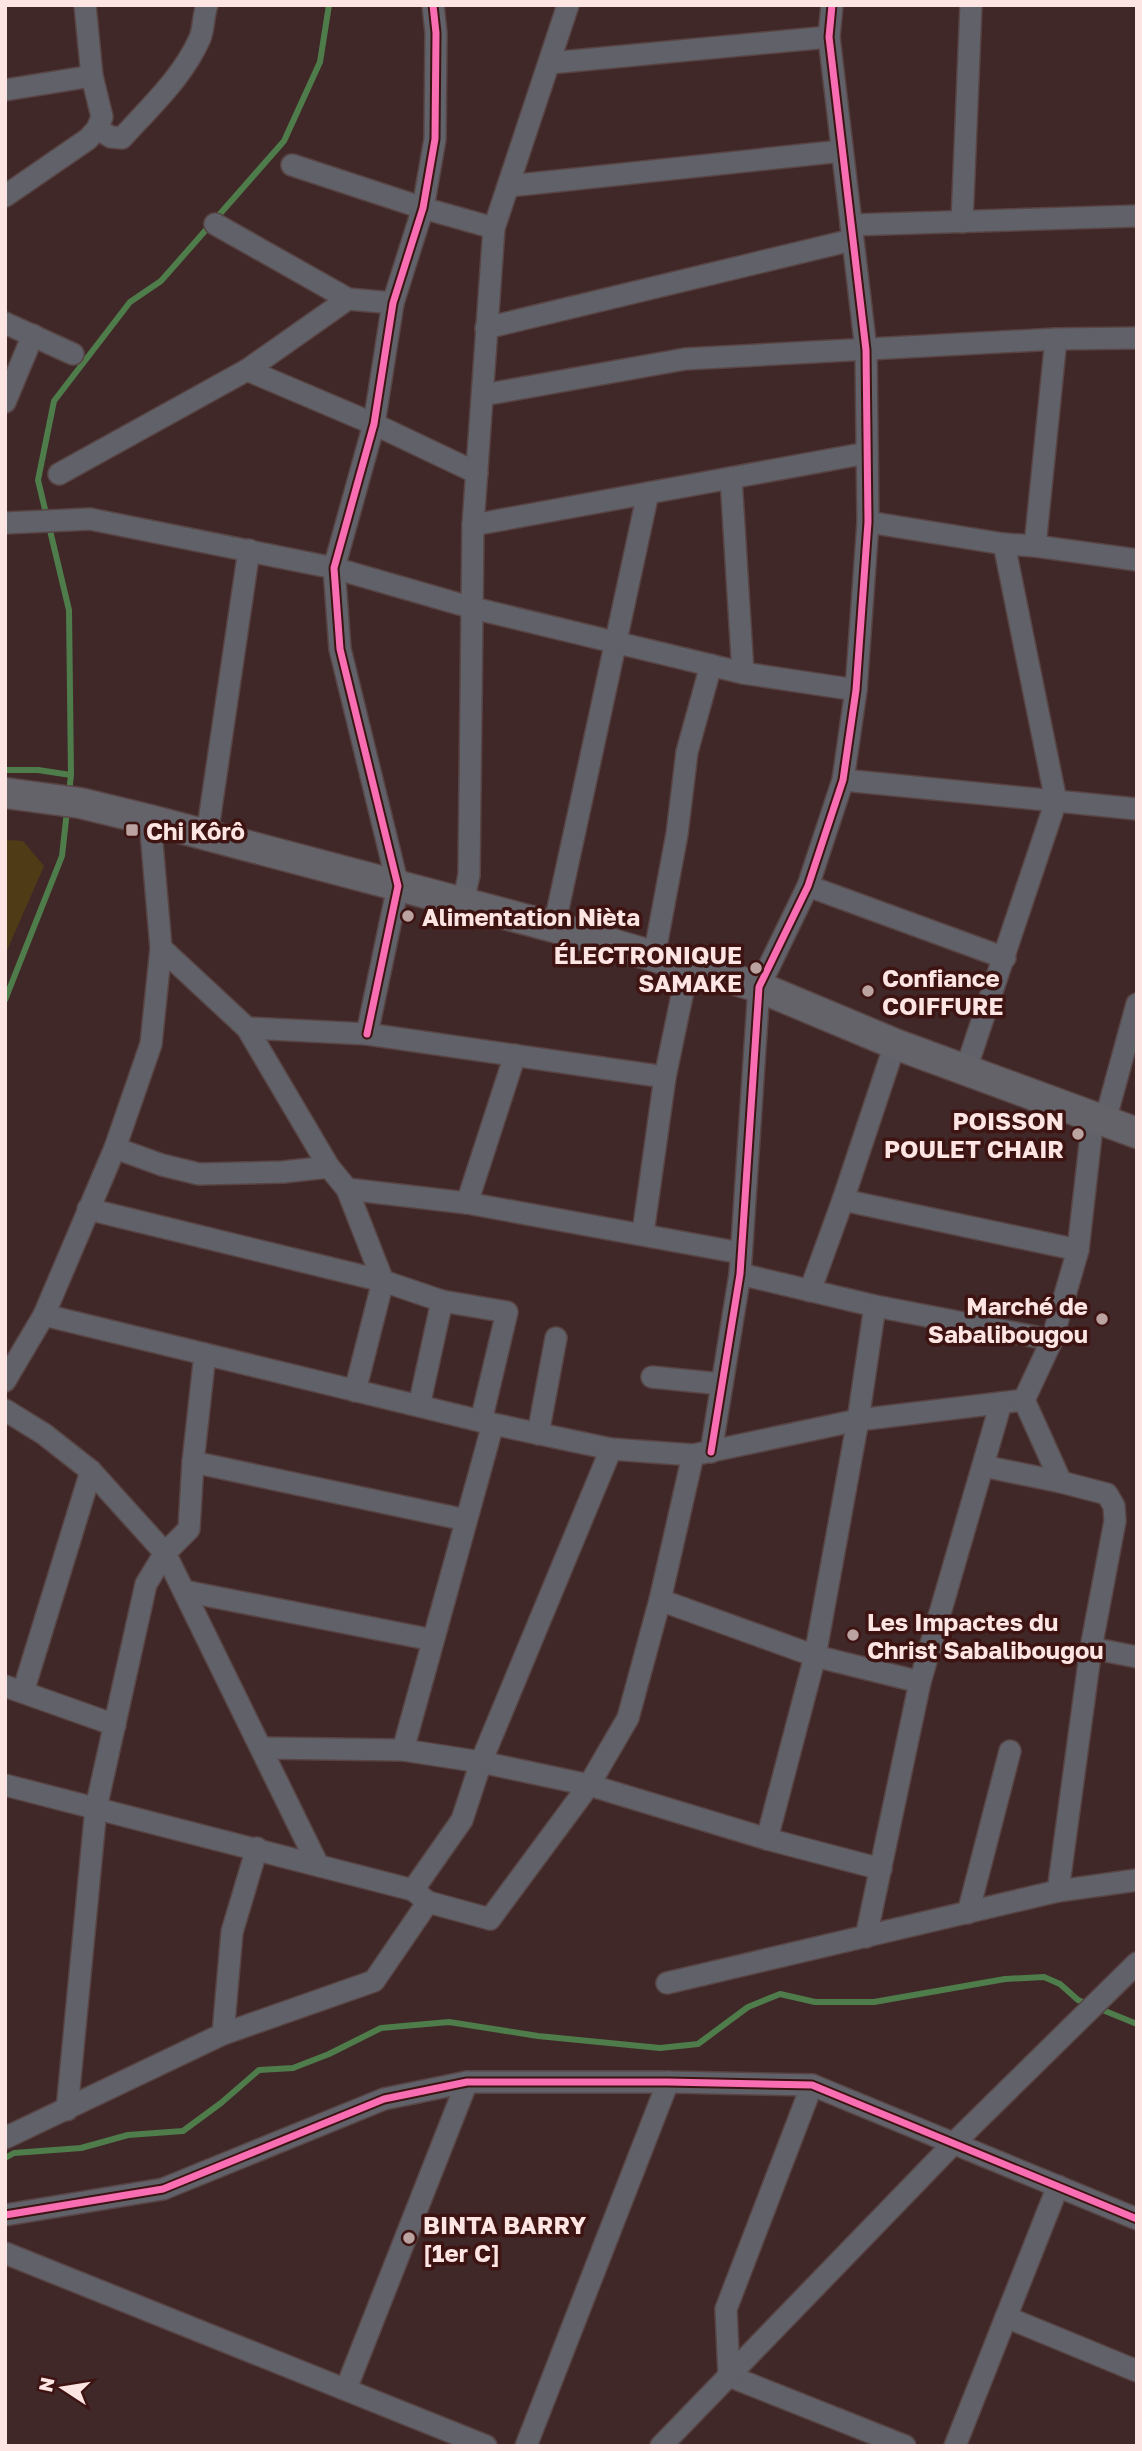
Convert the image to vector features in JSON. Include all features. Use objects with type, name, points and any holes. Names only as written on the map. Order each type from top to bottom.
[{"type":"main road","points":[[5,793],[71,801],[150,820],[554,927],[759,988],[895,1044],[1137,1133]]},
{"type":"street","points":[[5,195],[88,139],[97,129],[102,117],[92,76],[85,5]]},
{"type":"street","points":[[97,129],[111,137],[122,138],[131,129],[179,74],[201,35],[206,5]]},
{"type":"street","points":[[367,1034],[398,886],[340,649],[334,568],[374,424],[393,303],[423,208],[436,139],[436,33],[433,5]]},
{"type":"street","points":[[463,902],[470,875],[473,525],[494,228],[568,5]]},
{"type":"street","points":[[5,1785],[257,1848],[490,1919],[589,1785],[628,1718],[722,1384],[741,1264],[759,988],[808,886],[843,779],[856,690],[868,522],[866,350],[829,37],[832,5]]},
{"type":"street","points":[[962,222],[971,5]]},
{"type":"street","points":[[550,63],[829,37]]},
{"type":"street","points":[[5,90],[92,76]]},
{"type":"street","points":[[509,186],[842,151]]},
{"type":"street","points":[[292,165],[494,228]]},
{"type":"street","points":[[486,328],[851,233],[962,222],[1137,216]]},
{"type":"street","points":[[215,224],[348,299],[393,303]]},
{"type":"street","points":[[59,474],[247,370],[348,299]]},
{"type":"street","points":[[5,323],[73,354]]},
{"type":"street","points":[[5,402],[33,335]]},
{"type":"street","points":[[483,395],[685,359],[1056,339],[1137,338]]},
{"type":"street","points":[[1035,546],[1056,339]]},
{"type":"street","points":[[247,370],[374,424],[477,474]]},
{"type":"street","points":[[473,525],[867,453]]},
{"type":"street","points":[[731,478],[743,673]]},
{"type":"street","points":[[554,927],[648,493]]},
{"type":"street","points":[[5,523],[90,519],[249,550],[334,568],[473,608],[743,673],[856,690]]},
{"type":"street","points":[[868,522],[1004,544],[1137,560]]},
{"type":"street","points":[[966,1069],[1056,801],[1004,544]]},
{"type":"street","points":[[207,835],[249,550]]},
{"type":"street","points":[[654,957],[677,834],[687,752],[711,665]]},
{"type":"street","points":[[843,779],[1137,808]]},
{"type":"street","points":[[5,1381],[44,1315],[115,1148],[151,1044],[161,948],[150,820]]},
{"type":"street","points":[[808,886],[1005,958]]},
{"type":"street","points":[[161,948],[247,1028],[329,1167],[347,1189],[383,1281],[355,1391]]},
{"type":"street","points":[[643,1233],[665,1077],[688,967]]},
{"type":"street","points":[[1061,1482],[1024,1400],[1052,1340],[1078,1250],[1099,1119],[1137,1004]]},
{"type":"street","points":[[247,1028],[367,1034],[665,1077]]},
{"type":"street","points":[[810,1290],[895,1044]]},
{"type":"street","points":[[467,1203],[515,1055]]},
{"type":"street","points":[[115,1148],[162,1165],[199,1174],[283,1172],[329,1167]]},
{"type":"street","points":[[347,1189],[467,1203],[643,1233],[741,1264],[810,1290],[875,1306],[1052,1340]]},
{"type":"street","points":[[843,1200],[1078,1250]]},
{"type":"street","points":[[88,1209],[383,1281],[442,1301],[507,1312],[466,1520],[403,1750]]},
{"type":"street","points":[[419,1406],[442,1301]]},
{"type":"street","points":[[767,1839],[815,1656],[858,1420],[875,1306]]},
{"type":"street","points":[[44,1315],[355,1391],[611,1449],[702,1453],[858,1420],[1024,1400]]},
{"type":"street","points":[[538,1434],[556,1338]]},
{"type":"street","points":[[67,2110],[96,1808],[146,1584],[165,1553],[189,1529],[193,1462],[205,1354]]},
{"type":"street","points":[[652,1377],[722,1384]]},
{"type":"street","points":[[866,1937],[920,1682],[1001,1403]]},
{"type":"street","points":[[5,1410],[44,1434],[91,1471],[165,1553],[318,1865]]},
{"type":"street","points":[[5,2137],[223,2034],[374,1981],[462,1820],[481,1762],[611,1449]]},
{"type":"street","points":[[193,1462],[466,1520]]},
{"type":"street","points":[[984,1466],[1107,1494],[1114,1506],[1115,1521],[1091,1648],[1058,1891]]},
{"type":"street","points":[[91,1471],[14,1689],[115,1725]]},
{"type":"street","points":[[184,1591],[433,1640]]},
{"type":"street","points":[[660,1600],[815,1656],[920,1682]]},
{"type":"street","points":[[1091,1648],[1137,1657]]},
{"type":"street","points":[[261,1748],[403,1750],[481,1762],[589,1785],[767,1839],[881,1869]]},
{"type":"street","points":[[968,1913],[1010,1751]]},
{"type":"street","points":[[223,2034],[232,1931],[257,1848]]},
{"type":"street","points":[[667,1983],[1058,1891],[1137,1881]]},
{"type":"street","points":[[661,2446],[954,2143],[1137,1963]]},
{"type":"street","points":[[346,2389],[467,2082]]},
{"type":"street","points":[[5,2215],[163,2189],[384,2099],[467,2082],[668,2082],[812,2085],[1137,2219]]},
{"type":"street","points":[[526,2446],[668,2082]]},
{"type":"street","points":[[729,2375],[726,2309],[812,2085]]},
{"type":"street","points":[[955,2446],[1058,2186]]},
{"type":"street","points":[[5,2253],[486,2446]]},
{"type":"street","points":[[1006,2317],[1137,2371]]},
{"type":"street","points":[[729,2375],[905,2446]]},
{"type":"shaded area","points":[[5,840],[23,841],[44,866],[5,955]]},
{"type":"waterway","points":[[69,793],[69,610],[38,480],[54,401],[130,302],[161,281],[284,141],[320,62],[329,5]]},
{"type":"waterway","points":[[5,770],[38,770],[71,775]]},
{"type":"waterway","points":[[5,1000],[62,856],[67,811]]},
{"type":"waterway","points":[[5,2158],[14,2153],[81,2148],[128,2135],[183,2131],[259,2070],[293,2068],[329,2054],[381,2028],[449,2022],[538,2036],[660,2048],[698,2044],[748,2007],[780,1994],[815,2002],[874,2002],[1005,1979],[1044,1977],[1060,1984],[1078,2000],[1137,2024]]},
{"type":"cycle path","points":[[367,1034],[398,886],[340,649],[334,568],[374,424],[393,303],[423,208],[435,139],[436,33],[433,5]]},
{"type":"cycle path","points":[[711,1452],[740,1274],[759,987],[808,886],[843,780],[856,690],[868,522],[866,350],[829,37],[832,5]]},
{"type":"cycle path","points":[[5,2215],[163,2189],[384,2099],[467,2082],[668,2082],[812,2085],[1137,2219]]},
{"type":"place","name":"Chi Kôrô","points":[[132,830]]},
{"type":"place","name":"Alimentation Nièta","points":[[408,916]]},
{"type":"place","name":"ÉLECTRONIQUE SAMAKE","points":[[756,968]]},
{"type":"place","name":"Confiance COIFFURE","points":[[868,991]]},
{"type":"place","name":"POISSON POULET CHAIR","points":[[1078,1134]]},
{"type":"place","name":"Marché de Sabalibougou","points":[[1102,1319]]},
{"type":"place","name":"Les Impactes du Christ Sabalibougou","points":[[853,1635]]},
{"type":"place","name":"BINTA BARRY [1er C]","points":[[409,2238]]}]
